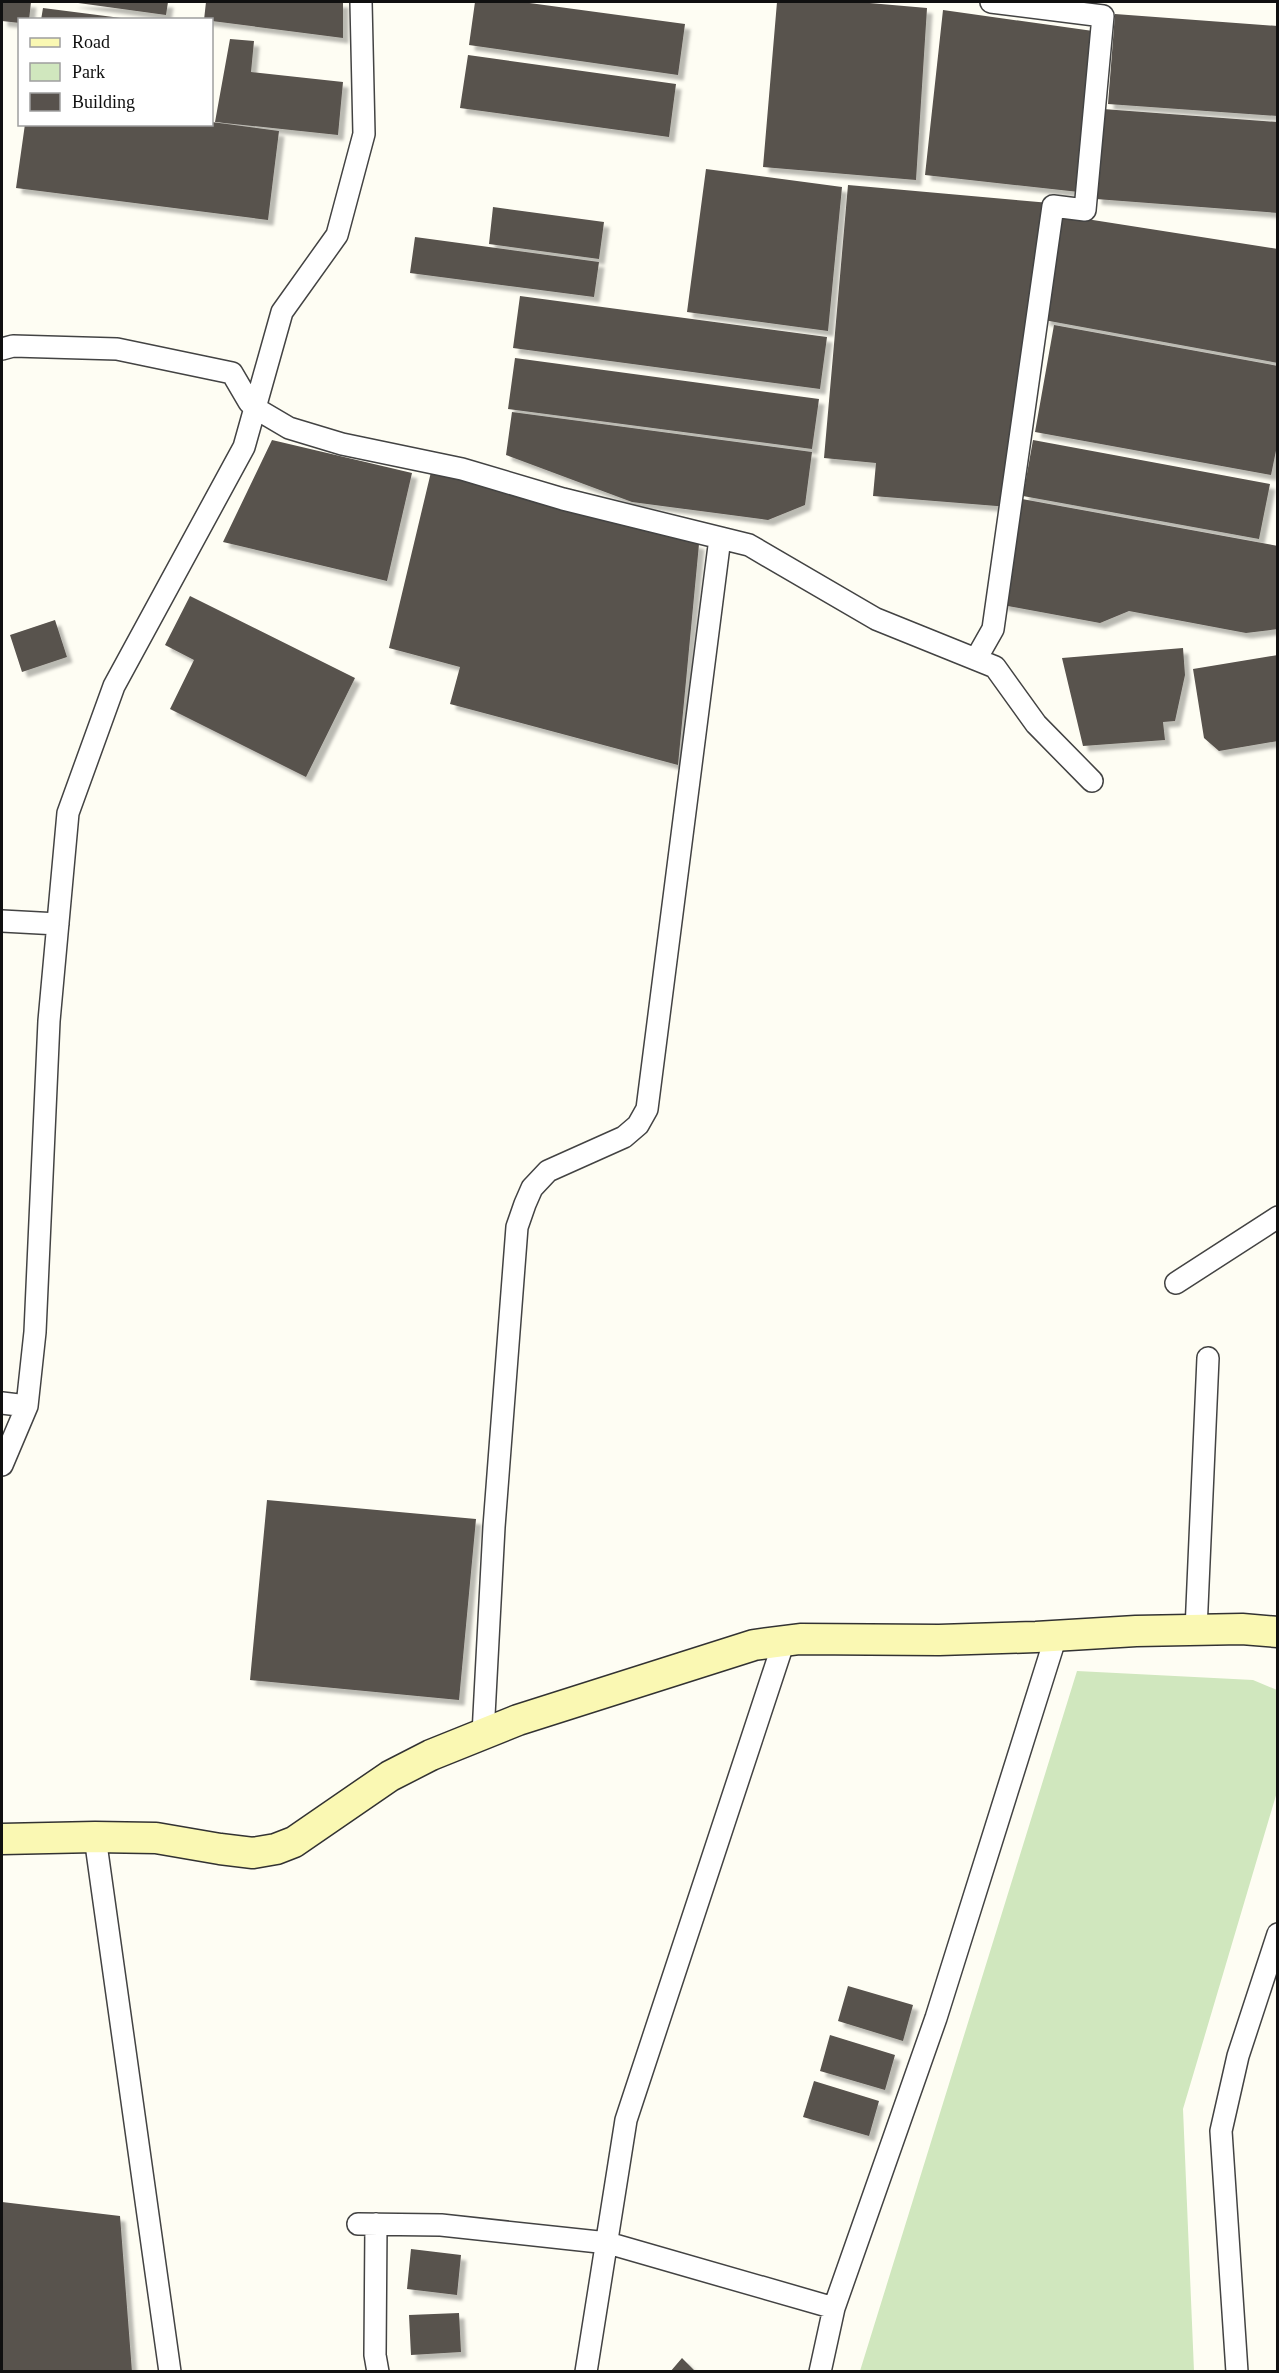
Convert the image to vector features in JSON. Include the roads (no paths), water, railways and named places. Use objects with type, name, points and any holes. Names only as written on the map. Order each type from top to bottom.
[{"type":"street","points":[[2,1465],[27,1406],[35,1332],[49,1021],[68,813],[114,686],[244,447],[282,312],[337,235],[364,134],[361,2]]},
{"type":"street","points":[[976,659],[993,629],[1053,206],[1086,210],[1103,16],[991,2]]},
{"type":"street","points":[[2,349],[13,346],[117,349],[232,373],[255,408],[289,428],[342,444],[462,469],[563,499],[749,545],[876,619],[995,667],[1036,724],[1092,781]]},
{"type":"street","points":[[483,1734],[494,1527],[517,1227],[532,1188],[548,1171],[624,1137],[638,1125],[647,1109],[720,538]]},
{"type":"street","points":[[2,921],[58,924]]},
{"type":"street","points":[[1176,1282],[1278,1217]]},
{"type":"street","points":[[1196,1630],[1208,1358]]},
{"type":"street","points":[[2,1403],[27,1406]]},
{"type":"street","points":[[2,1839],[156,1838],[220,1850],[253,1852],[276,1849],[294,1842],[390,1776],[431,1755],[518,1720],[754,1645],[800,1639],[939,1640],[1242,1629],[1278,1632]]},
{"type":"street","points":[[820,2372],[834,2308],[936,2018],[1056,1636]]},
{"type":"street","points":[[586,2372],[626,2120],[784,1641]]},
{"type":"street","points":[[94,1837],[170,2372]]},
{"type":"street","points":[[1237,2372],[1221,2131],[1238,2056],[1278,1934]]},
{"type":"street","points":[[378,2372],[367,2224],[441,2225],[608,2243],[834,2308]]}]
